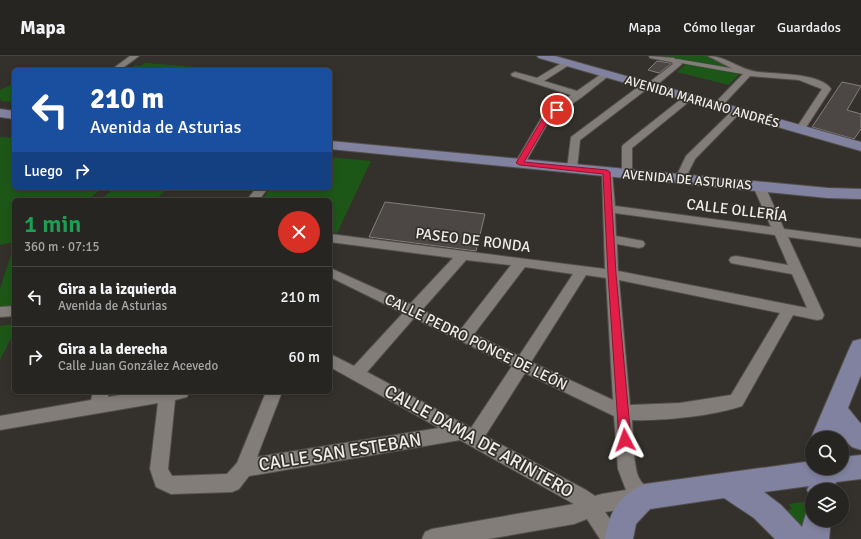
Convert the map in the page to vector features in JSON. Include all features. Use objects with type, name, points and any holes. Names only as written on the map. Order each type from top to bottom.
[{"type":"main road","name":"AVENIDA MARIANO ANDRÉS","points":[[542,56],[567,61],[688,98],[861,147]]},
{"type":"main road","points":[[0,113],[12,115]]},
{"type":"main road","name":"AVENIDA DE ASTURIAS","points":[[332,145],[828,193],[861,194]]},
{"type":"main road","name":"AVENIDA DE ASTURIAS","points":[[828,193],[861,202]]},
{"type":"main road","points":[[828,431],[838,410],[861,347]]},
{"type":"main road","points":[[834,431],[838,410]]},
{"type":"main road","points":[[838,410],[849,430],[861,438]]},
{"type":"main road","points":[[849,468],[861,467]]},
{"type":"main road","points":[[618,531],[632,505],[645,497],[805,473]]},
{"type":"main road","points":[[727,485],[757,502],[779,521],[793,539]]},
{"type":"main road","points":[[816,539],[817,527]]},
{"type":"street","points":[[118,68],[135,56]]},
{"type":"street","points":[[653,56],[677,62],[807,80],[822,84],[827,89],[800,130]]},
{"type":"street","points":[[572,169],[575,139],[677,65],[677,62],[685,56]]},
{"type":"street","points":[[712,56],[748,73]]},
{"type":"street","points":[[538,81],[567,61]]},
{"type":"street","points":[[717,106],[748,73]]},
{"type":"street","points":[[515,74],[579,95]]},
{"type":"street","points":[[520,163],[546,117],[607,74]]},
{"type":"street","points":[[627,174],[628,147],[688,98]]},
{"type":"street","points":[[680,179],[690,158],[736,112]]},
{"type":"street","points":[[607,172],[612,274],[628,476],[636,490],[645,497]]},
{"type":"street","points":[[759,186],[798,271]]},
{"type":"street","name":"CALLE OLLERÍA","points":[[610,210],[780,231],[861,243]]},
{"type":"street","name":"PASEO DE RONDA","points":[[332,238],[612,274],[817,315],[798,271]]},
{"type":"street","points":[[610,239],[639,244]]},
{"type":"street","points":[[356,374],[463,255]]},
{"type":"street","points":[[736,260],[798,271]]},
{"type":"street","points":[[464,336],[523,262]]},
{"type":"street","points":[[467,435],[520,365],[582,271]]},
{"type":"street","name":"CALLE PEDRO PONCE DE LEÓN","points":[[332,273],[412,310],[520,365],[623,412],[640,414],[718,405],[736,401],[789,310]]},
{"type":"street","points":[[0,312],[12,311]]},
{"type":"street","name":"CALLE DAMA DE ARINTERO","points":[[333,363],[356,374],[579,496],[618,531]]},
{"type":"street","points":[[0,423],[99,399],[160,394]]},
{"type":"street","points":[[172,394],[159,469],[163,481],[171,485],[232,483],[244,468],[273,394]]},
{"type":"street","name":"CALLE SAN ESTEBAN","points":[[244,468],[467,435]]},
{"type":"street","points":[[432,539],[574,514],[602,503],[645,497]]},
{"type":"green space","points":[[664,56],[708,56],[741,72],[729,85],[677,72],[688,62]]},
{"type":"green space","points":[[145,63],[209,68],[132,68],[136,65],[141,66]]},
{"type":"green space","points":[[12,85],[12,102],[0,101],[2,100],[0,99],[0,90]]},
{"type":"green space","points":[[0,137],[12,138],[12,190],[100,190],[90,198],[12,198],[12,242],[0,245]]},
{"type":"green space","points":[[332,157],[371,161],[337,233],[332,232],[332,198],[263,198],[269,190],[332,190]]},
{"type":"green space","points":[[112,190],[165,190],[158,198],[103,198]]},
{"type":"green space","points":[[12,252],[12,306],[0,307],[0,289]]},
{"type":"green space","points":[[12,324],[12,336],[0,360],[0,326]]},
{"type":"green space","points":[[805,502],[805,527],[807,527],[805,539],[780,512],[792,509],[789,504]]},
{"type":"building","points":[[657,61],[671,64],[659,73],[648,70]]},
{"type":"building","points":[[842,82],[861,86],[847,110],[861,114],[861,129],[854,139],[812,127]]},
{"type":"building","points":[[385,202],[485,214],[476,251],[369,237]]},
{"type":"route","points":[[557,110],[546,117],[520,163],[607,172],[612,274],[625,440]]}]
